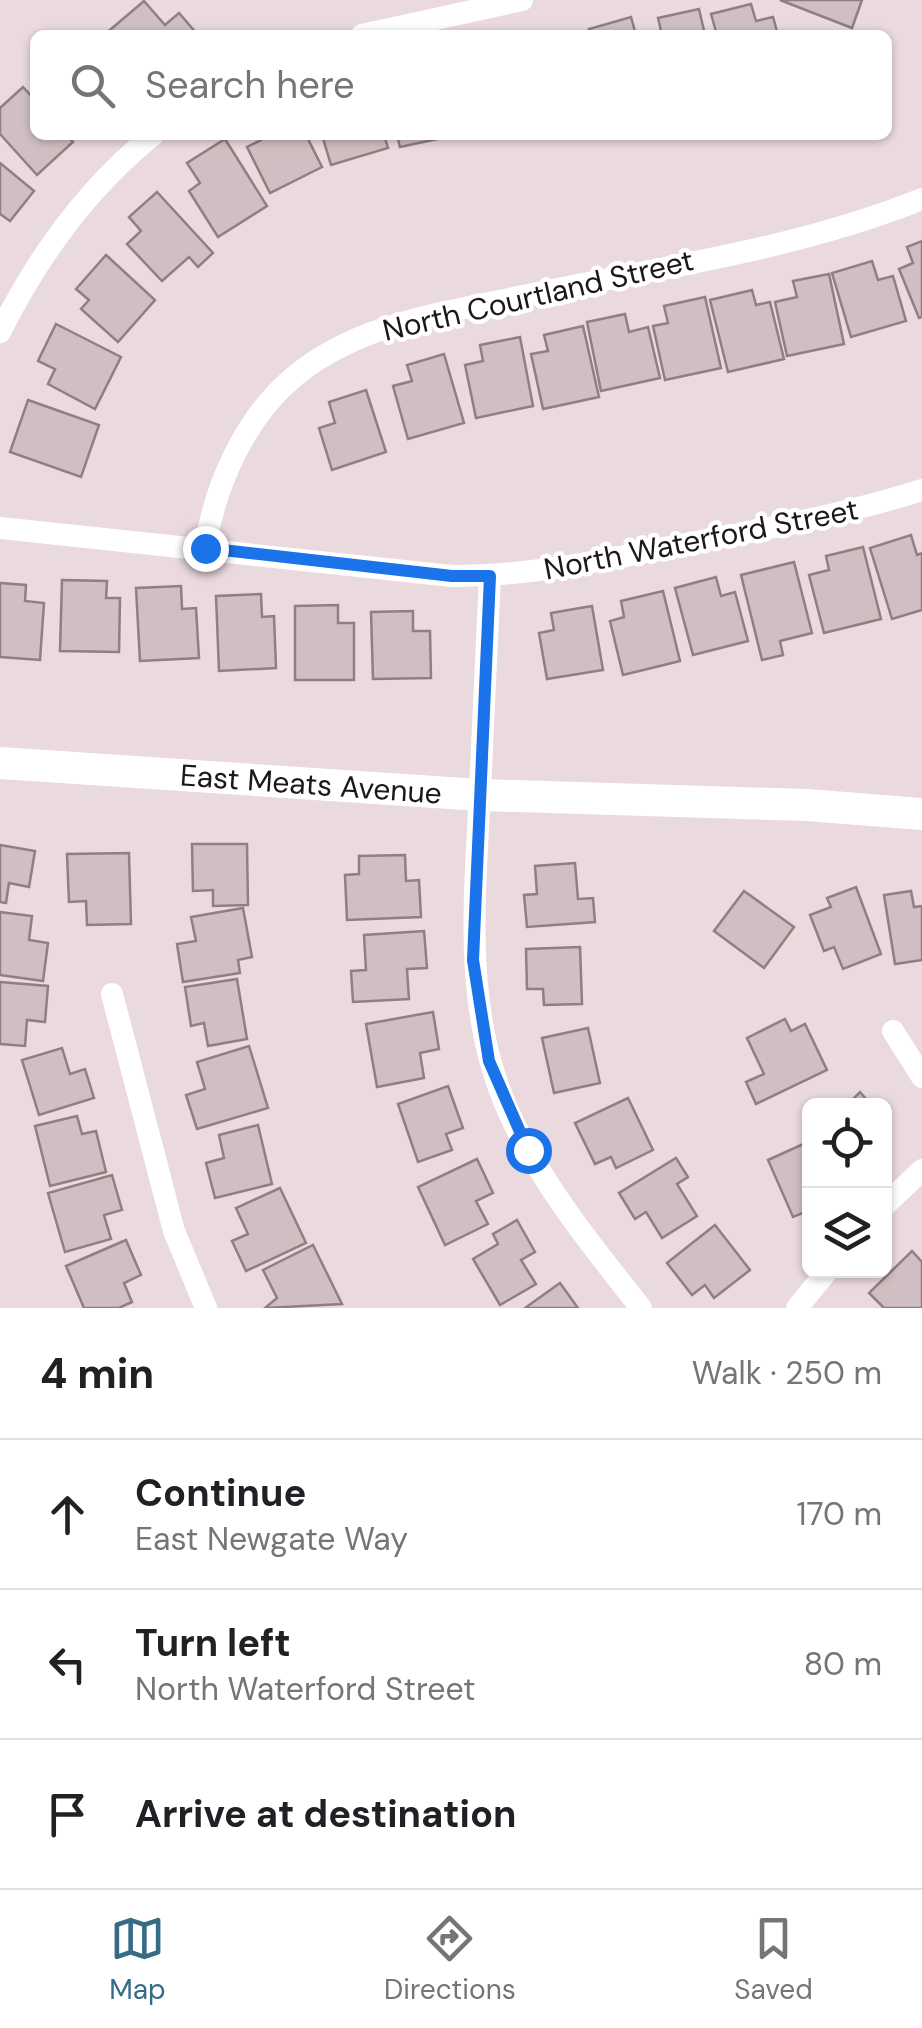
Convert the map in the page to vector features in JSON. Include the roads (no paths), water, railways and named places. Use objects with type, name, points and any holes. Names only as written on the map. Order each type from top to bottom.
[{"type":"street","points":[[385,30],[522,0]]},
{"type":"street","points":[[0,332],[43,255],[76,210],[148,140]]},
{"type":"street","name":"North Courtland Street","points":[[205,548],[220,486],[268,404],[295,376],[370,332],[809,235],[922,199]]},
{"type":"street","name":"North Waterford Street","points":[[0,528],[452,576],[490,576],[536,572],[782,526],[922,490]]},
{"type":"street","points":[[490,576],[473,960],[489,1061],[508,1111],[556,1197],[641,1308]]},
{"type":"street","name":"East Meats Avenue","points":[[0,764],[480,794],[807,805],[922,814]]},
{"type":"street","points":[[112,994],[174,1231],[206,1308]]},
{"type":"street","points":[[892,1031],[922,1078]]},
{"type":"street","points":[[892,1198],[922,1170]]},
{"type":"street","points":[[803,1306],[822,1278]]}]
